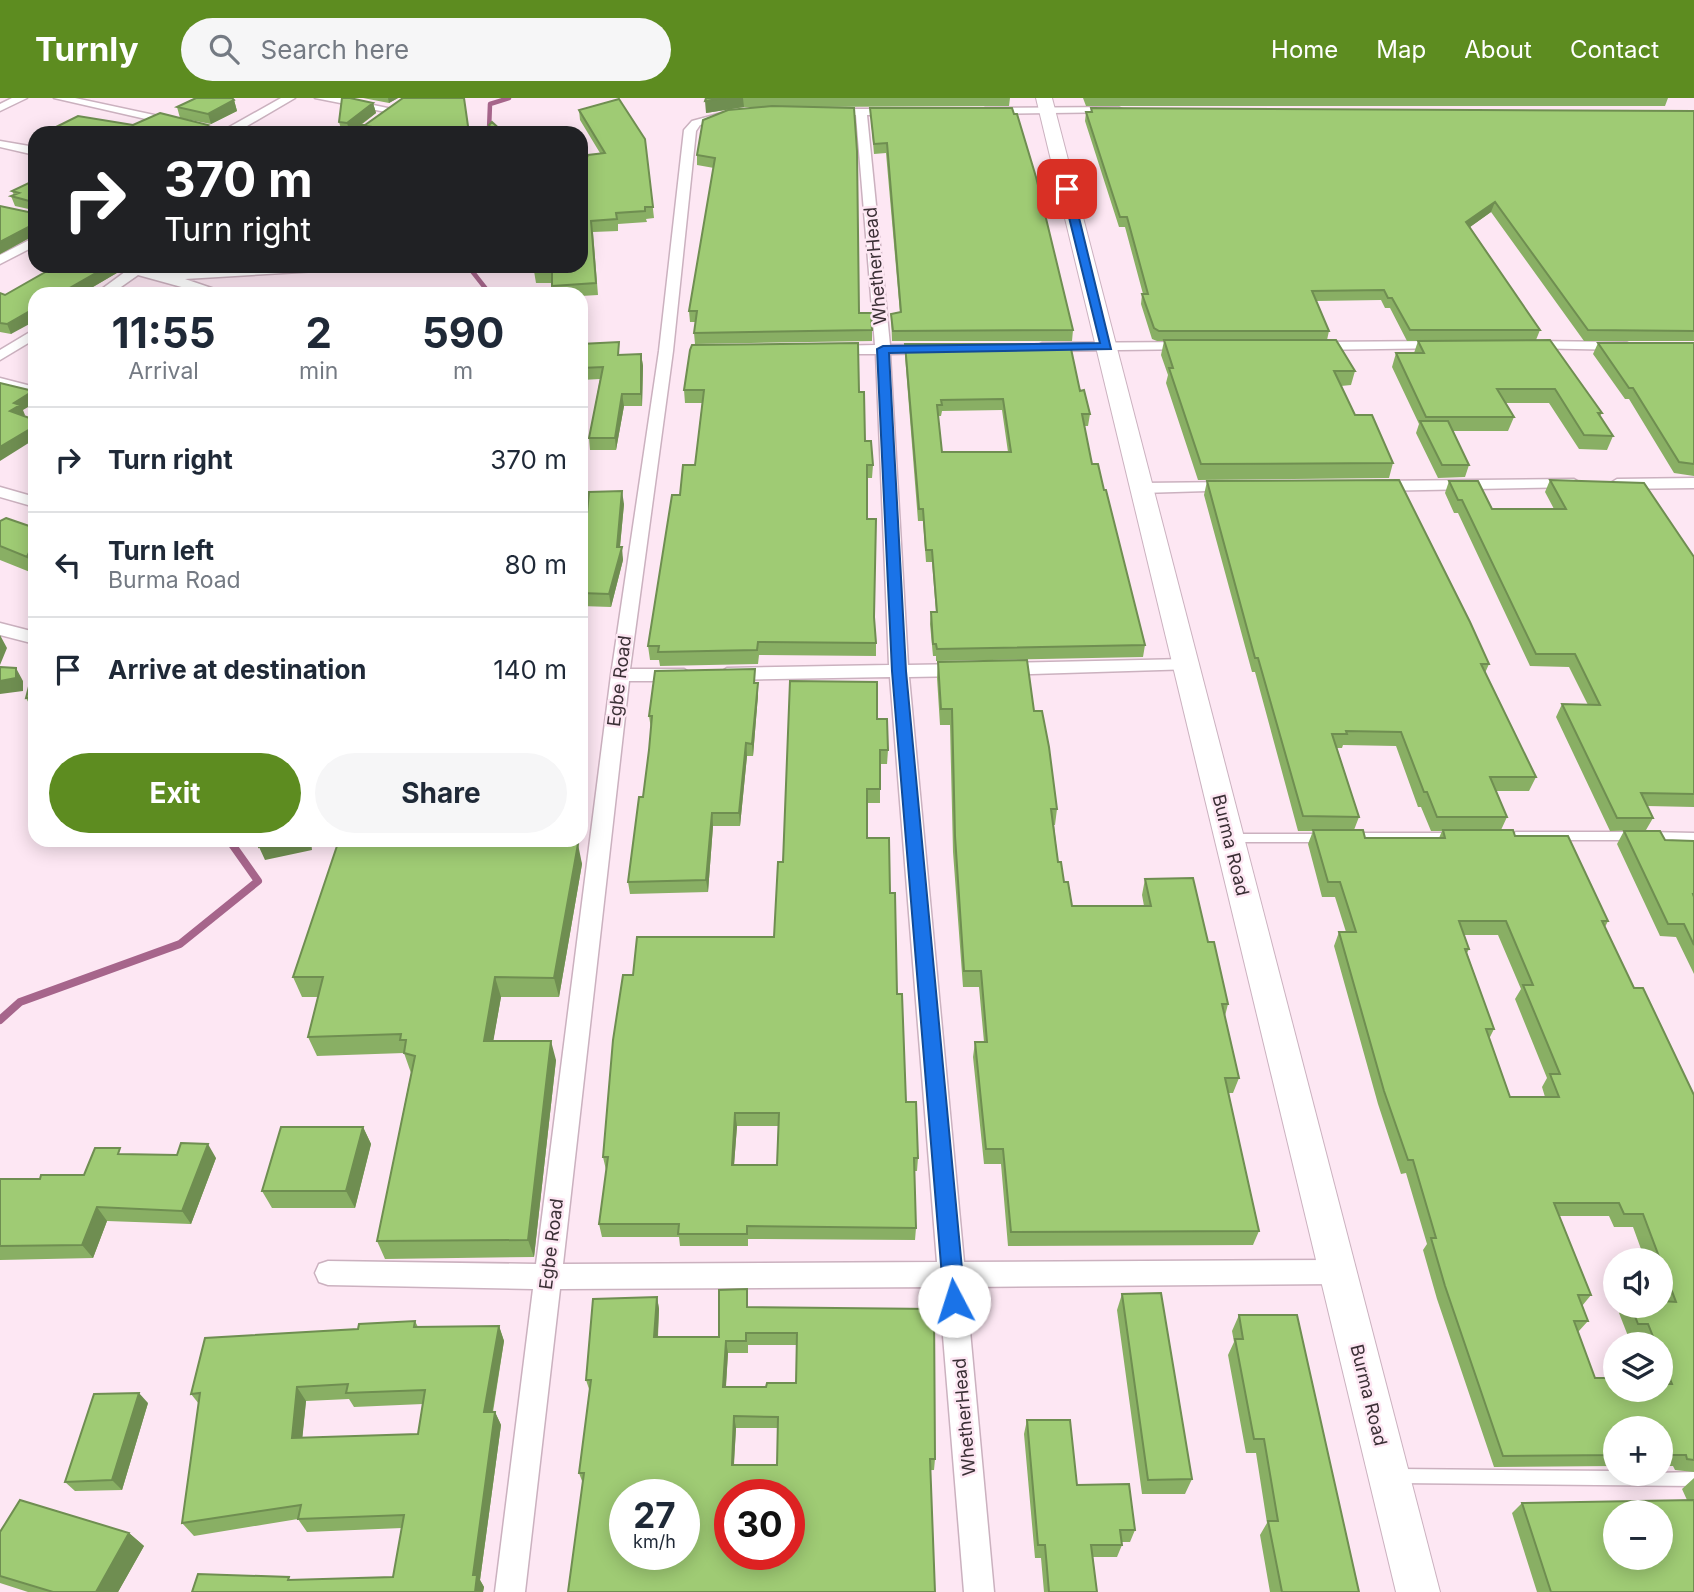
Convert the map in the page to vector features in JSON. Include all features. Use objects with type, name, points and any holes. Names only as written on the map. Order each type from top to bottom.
[{"type":"street","points":[[0,108],[21,98]]},
{"type":"street","points":[[60,98],[192,126]]},
{"type":"street","points":[[238,126],[289,98]]},
{"type":"street","points":[[321,98],[391,111]]},
{"type":"street","points":[[967,111],[1045,104],[1126,110]]},
{"type":"street","name":"Burma Road","points":[[1045,104],[1418,1592]]},
{"type":"street","points":[[820,112],[914,112]]},
{"type":"street","name":"WhetherHead","points":[[862,112],[883,349],[899,671],[979,1592]]},
{"type":"street","name":"Egbe Road","points":[[510,1592],[620,676],[673,351],[690,130],[696,123],[708,118],[737,113]]},
{"type":"street","points":[[0,144],[28,150]]},
{"type":"street","points":[[0,260],[28,245]]},
{"type":"street","points":[[112,287],[132,273]]},
{"type":"street","points":[[152,273],[198,287]]},
{"type":"street","points":[[159,276],[256,273]]},
{"type":"street","points":[[0,356],[28,338]]},
{"type":"street","points":[[1300,346],[1465,345]]},
{"type":"street","points":[[1504,345],[1639,346]]},
{"type":"street","points":[[1023,348],[1203,346]]},
{"type":"street","points":[[815,350],[953,349]]},
{"type":"street","points":[[0,382],[28,390]]},
{"type":"street","points":[[1357,486],[1694,483]]},
{"type":"street","points":[[1142,488],[1250,487]]},
{"type":"street","points":[[0,492],[28,500]]},
{"type":"street","points":[[0,629],[28,637]]},
{"type":"street","points":[[620,676],[1186,665]]},
{"type":"street","points":[[328,1273],[547,1277],[1339,1272]]},
{"type":"lane","points":[[1230,838],[1460,836]]},
{"type":"lane","points":[[1501,836],[1694,837]]},
{"type":"lane","points":[[1388,1476],[1694,1479]]},
{"type":"building","points":[[196,98],[234,100],[208,114],[177,107]]},
{"type":"building","points":[[342,98],[373,103],[347,123],[339,122]]},
{"type":"building","points":[[403,98],[464,98],[468,126],[358,125],[365,125]]},
{"type":"building","points":[[619,99],[645,139],[653,207],[645,207],[645,211],[616,213],[617,219],[591,221],[596,283],[552,286],[552,273],[588,273],[588,155],[605,153],[579,110]]},
{"type":"building","points":[[772,106],[854,108],[859,313],[871,313],[872,330],[694,333],[697,311],[689,311],[715,158],[697,155],[703,120],[728,110]]},
{"type":"building","points":[[870,108],[1012,108],[1014,114],[1017,114],[1036,177],[1073,330],[893,331],[891,314],[901,312],[887,143],[874,144]]},
{"type":"building","points":[[1091,108],[1694,111],[1694,331],[1588,330],[1495,202],[1466,222],[1540,330],[1410,330],[1392,298],[1388,298],[1384,290],[1312,291],[1329,331],[1159,331],[1154,328],[1142,294],[1148,294],[1127,217],[1120,217],[1086,112],[1092,112]]},
{"type":"building","points":[[160,113],[208,125],[58,126],[78,116],[133,125]]},
{"type":"building","points":[[28,183],[28,201],[11,196],[19,193],[12,191]]},
{"type":"building","points":[[0,206],[28,212],[28,227],[0,242]]},
{"type":"building","points":[[44,273],[96,273],[71,287],[28,287],[28,312],[7,324],[0,323],[0,293],[5,295]]},
{"type":"building","points":[[1164,340],[1336,340],[1355,371],[1334,371],[1355,415],[1372,415],[1393,463],[1201,464],[1169,368],[1173,368]]},
{"type":"building","points":[[1550,340],[1602,413],[1598,413],[1613,436],[1584,435],[1555,389],[1497,389],[1514,417],[1426,417],[1396,353],[1424,353],[1418,341]]},
{"type":"building","points":[[619,342],[618,355],[641,354],[641,394],[622,394],[615,438],[589,438],[603,367],[588,368],[588,344]]},
{"type":"building","points":[[858,343],[859,392],[864,392],[865,441],[871,441],[873,465],[867,465],[867,519],[876,519],[876,643],[758,642],[757,650],[658,652],[659,646],[648,646],[672,495],[680,495],[683,465],[695,465],[704,390],[684,390],[692,345]]},
{"type":"building","points":[[1598,343],[1694,343],[1694,464],[1679,462],[1633,388],[1629,388]]},
{"type":"building","points":[[905,344],[1070,344],[1080,391],[1084,390],[1090,414],[1082,414],[1092,464],[1098,464],[1106,490],[1145,645],[937,649],[936,644],[933,644],[931,612],[937,612],[932,550],[926,550],[923,509],[919,509]],"holes":[[[1003,399],[1011,452],[942,452],[937,405],[942,405],[941,400]]]},
{"type":"building","points":[[0,383],[28,390],[28,394],[14,403],[20,405],[10,411],[28,417],[28,430],[0,447]]},
{"type":"building","points":[[1420,421],[1448,421],[1469,465],[1442,465]]},
{"type":"building","points":[[1399,480],[1470,622],[1489,664],[1481,664],[1536,777],[1490,777],[1507,817],[1437,817],[1427,792],[1424,792],[1401,732],[1346,731],[1347,734],[1332,734],[1359,817],[1303,816],[1258,658],[1255,658],[1207,481]]},
{"type":"building","points":[[1550,480],[1644,483],[1694,557],[1694,794],[1641,793],[1653,818],[1617,818],[1562,704],[1600,705],[1575,654],[1536,654],[1462,500],[1458,500],[1449,481],[1478,481],[1492,509],[1566,509]]},
{"type":"building","points":[[622,491],[617,547],[622,547],[609,594],[588,593],[589,492]]},
{"type":"building","points":[[6,518],[28,526],[27,557],[0,546],[0,521]]},
{"type":"building","points":[[1027,660],[1034,711],[1042,711],[1049,747],[1057,809],[1051,809],[1058,862],[1061,862],[1064,882],[1068,882],[1072,906],[1151,906],[1145,879],[1193,878],[1208,942],[1214,942],[1228,1004],[1222,1004],[1239,1078],[1225,1078],[1259,1231],[1011,1232],[1003,1149],[986,1149],[975,1042],[987,1042],[981,971],[964,971],[955,836],[952,709],[941,709],[938,662]]},
{"type":"building","points":[[0,667],[16,668],[16,678],[0,681]]},
{"type":"building","points":[[755,669],[754,683],[758,683],[752,744],[746,743],[739,813],[712,813],[706,880],[628,882],[639,797],[643,797],[655,671]]},
{"type":"building","points":[[790,681],[877,682],[877,719],[887,719],[888,750],[880,750],[880,789],[867,789],[867,838],[889,838],[890,893],[895,893],[897,994],[902,994],[906,1102],[916,1102],[916,1228],[747,1226],[747,1234],[678,1234],[679,1224],[599,1224],[608,1157],[603,1157],[613,1040],[623,975],[633,975],[637,937],[774,937],[778,862],[783,862]],"holes":[[[735,1113],[779,1113],[777,1165],[732,1165]]]},
{"type":"building","points":[[1313,830],[1363,830],[1365,838],[1445,838],[1443,830],[1513,830],[1515,836],[1568,836],[1608,921],[1602,921],[1634,988],[1643,988],[1694,1095],[1694,1460],[1687,1459],[1686,1455],[1673,1455],[1673,1416],[1603,1416],[1603,1455],[1503,1456],[1445,1286],[1431,1238],[1436,1238],[1413,1160],[1408,1160],[1384,1091],[1339,932],[1356,932],[1340,882],[1328,882]],"holes":[[[1459,921],[1506,921],[1533,985],[1523,985],[1560,1074],[1550,1074],[1559,1097],[1510,1097],[1486,1029],[1494,1029],[1465,949],[1469,949]]]},
{"type":"building","points":[[1624,831],[1660,831],[1665,840],[1694,841],[1694,945],[1684,924],[1668,924]]},
{"type":"building","points":[[337,847],[577,847],[554,978],[495,977],[484,1041],[551,1041],[528,1240],[377,1241],[415,1056],[404,1053],[406,1040],[400,1040],[401,1034],[308,1037],[323,977],[293,977]]},
{"type":"building","points":[[281,1127],[363,1127],[346,1191],[262,1191]]},
{"type":"building","points":[[181,1143],[208,1144],[182,1211],[97,1207],[82,1245],[0,1246],[0,1179],[84,1175],[95,1148],[120,1148],[118,1154],[177,1155]]},
{"type":"building","points":[[747,1289],[747,1307],[934,1309],[935,1459],[930,1459],[935,1592],[568,1592],[584,1473],[579,1473],[591,1380],[586,1380],[593,1299],[657,1297],[654,1337],[719,1337],[719,1290]],"holes":[[[746,1333],[797,1333],[796,1383],[767,1383],[766,1387],[723,1387],[726,1341],[746,1341]],[[734,1416],[778,1417],[777,1465],[732,1465]]]},
{"type":"building","points":[[1161,1293],[1192,1479],[1148,1480],[1122,1294]]},
{"type":"building","points":[[1239,1315],[1297,1315],[1359,1592],[1282,1592],[1268,1521],[1278,1521],[1264,1439],[1254,1439],[1235,1339],[1243,1339]]},
{"type":"building","points":[[415,1321],[414,1327],[499,1326],[484,1412],[495,1412],[473,1575],[477,1575],[475,1592],[192,1592],[198,1574],[289,1577],[288,1580],[393,1577],[404,1515],[298,1519],[301,1505],[182,1523],[200,1393],[191,1394],[205,1338],[358,1329],[359,1324]],"holes":[[[348,1384],[346,1393],[425,1390],[418,1434],[292,1438],[297,1387]]]},
{"type":"building","points":[[139,1393],[112,1480],[65,1482],[94,1394]]},
{"type":"building","points":[[1027,1420],[1070,1420],[1077,1485],[1129,1484],[1135,1530],[1120,1530],[1122,1545],[1091,1545],[1097,1592],[1049,1592],[1045,1545],[1038,1545]]},
{"type":"building","points":[[20,1500],[129,1533],[96,1592],[53,1592],[0,1576],[0,1532]]},
{"type":"building","points":[[1673,1500],[1694,1500],[1694,1592],[1551,1592],[1522,1503],[1603,1502],[1603,1570],[1673,1570]]},
{"type":"waterway","points":[[489,126],[490,104],[509,98]]},
{"type":"waterway","points":[[474,273],[484,287]]},
{"type":"waterway","points":[[0,1020],[20,1002],[180,944],[258,881],[234,847]]},
{"type":"route","points":[[954,1301],[899,671],[883,349],[1107,346],[1067,189]]}]
